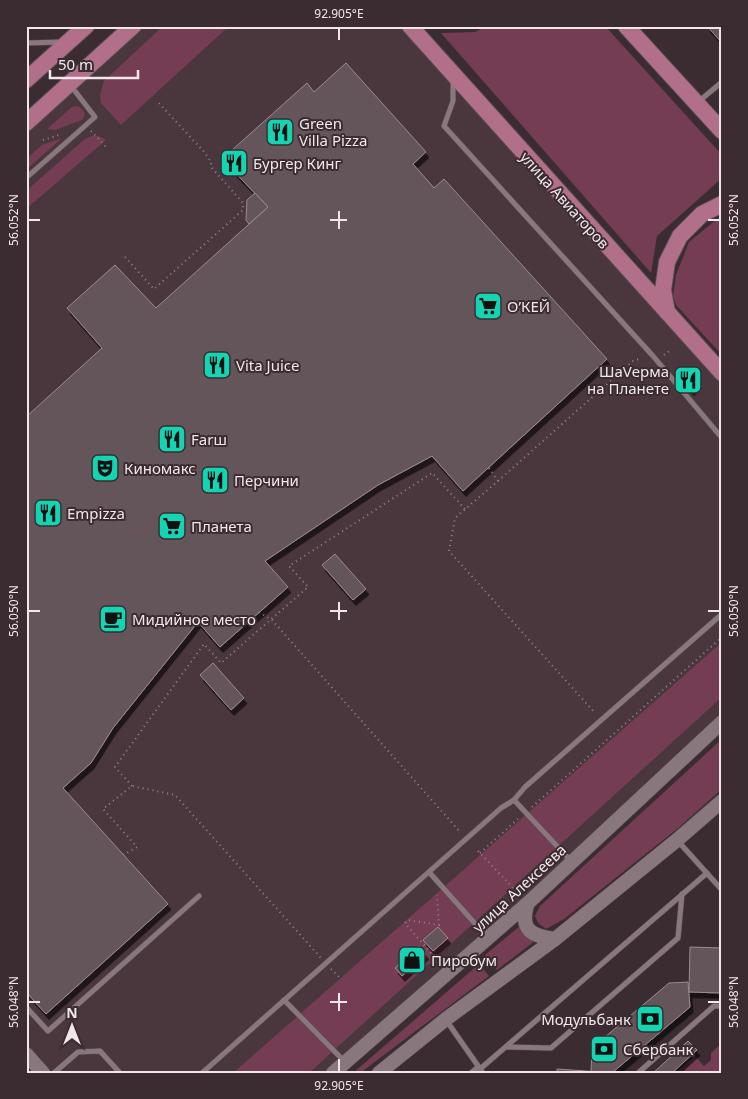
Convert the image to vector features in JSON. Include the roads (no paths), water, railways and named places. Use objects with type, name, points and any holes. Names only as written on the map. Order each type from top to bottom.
[{"type":"main road","points":[[26,80],[86,26]]},
{"type":"main road","points":[[26,123],[133,26]]},
{"type":"main road","name":"улица Авиаторов","points":[[410,26],[722,373]]},
{"type":"main road","points":[[626,26],[722,131]]},
{"type":"main road","points":[[667,313],[663,290],[667,262],[680,236],[702,214],[722,204]]},
{"type":"street","name":"улица Алексеева","points":[[333,1073],[527,904],[722,722]]},
{"type":"street","points":[[379,1073],[446,1019],[555,939],[722,801]]},
{"type":"street","points":[[527,904],[524,916],[527,928],[534,935],[555,939]]},
{"type":"street","points":[[26,1054],[42,1073]]},
{"type":"lane","points":[[26,43],[70,41]]},
{"type":"lane","points":[[453,74],[453,101],[444,126],[653,356],[722,438]]},
{"type":"lane","points":[[696,104],[722,82]]},
{"type":"lane","points":[[26,178],[96,117],[69,84]]},
{"type":"lane","points":[[202,1073],[501,808],[514,800],[525,787],[721,614]]},
{"type":"lane","points":[[514,800],[571,861]]},
{"type":"lane","points":[[677,840],[722,890]]},
{"type":"lane","points":[[428,872],[488,938]]},
{"type":"lane","points":[[471,1073],[480,1069],[706,874]]},
{"type":"lane","points":[[505,1047],[551,1048],[678,938],[682,894]]},
{"type":"lane","points":[[26,1007],[48,1032],[199,896]]},
{"type":"lane","points":[[284,1000],[345,1062]]},
{"type":"lane","points":[[638,1073],[714,1006],[722,1006]]},
{"type":"lane","points":[[446,1019],[480,1069]]},
{"type":"lane","points":[[54,1073],[78,1052],[100,1051],[120,1073]]},
{"type":"place","name":"Green Villa Pizza","points":[[280,132]]},
{"type":"place","name":"Бургер Кинг","points":[[234,163]]},
{"type":"place","name":"О’КЕЙ","points":[[488,306]]},
{"type":"place","name":"Vita Juice","points":[[217,365]]},
{"type":"place","name":"ШаVерма на Планете","points":[[688,380]]},
{"type":"place","name":"Farш","points":[[172,439]]},
{"type":"place","name":"Киномакс","points":[[105,468]]},
{"type":"place","name":"Перчини","points":[[215,480]]},
{"type":"place","name":"Empizza","points":[[48,513]]},
{"type":"place","name":"Планета","points":[[172,526]]},
{"type":"place","name":"Мидийное место","points":[[113,619]]},
{"type":"place","name":"Пиробум","points":[[412,960]]},
{"type":"place","name":"Модульбанк","points":[[650,1019]]},
{"type":"place","name":"Сбербанк","points":[[604,1049]]}]
